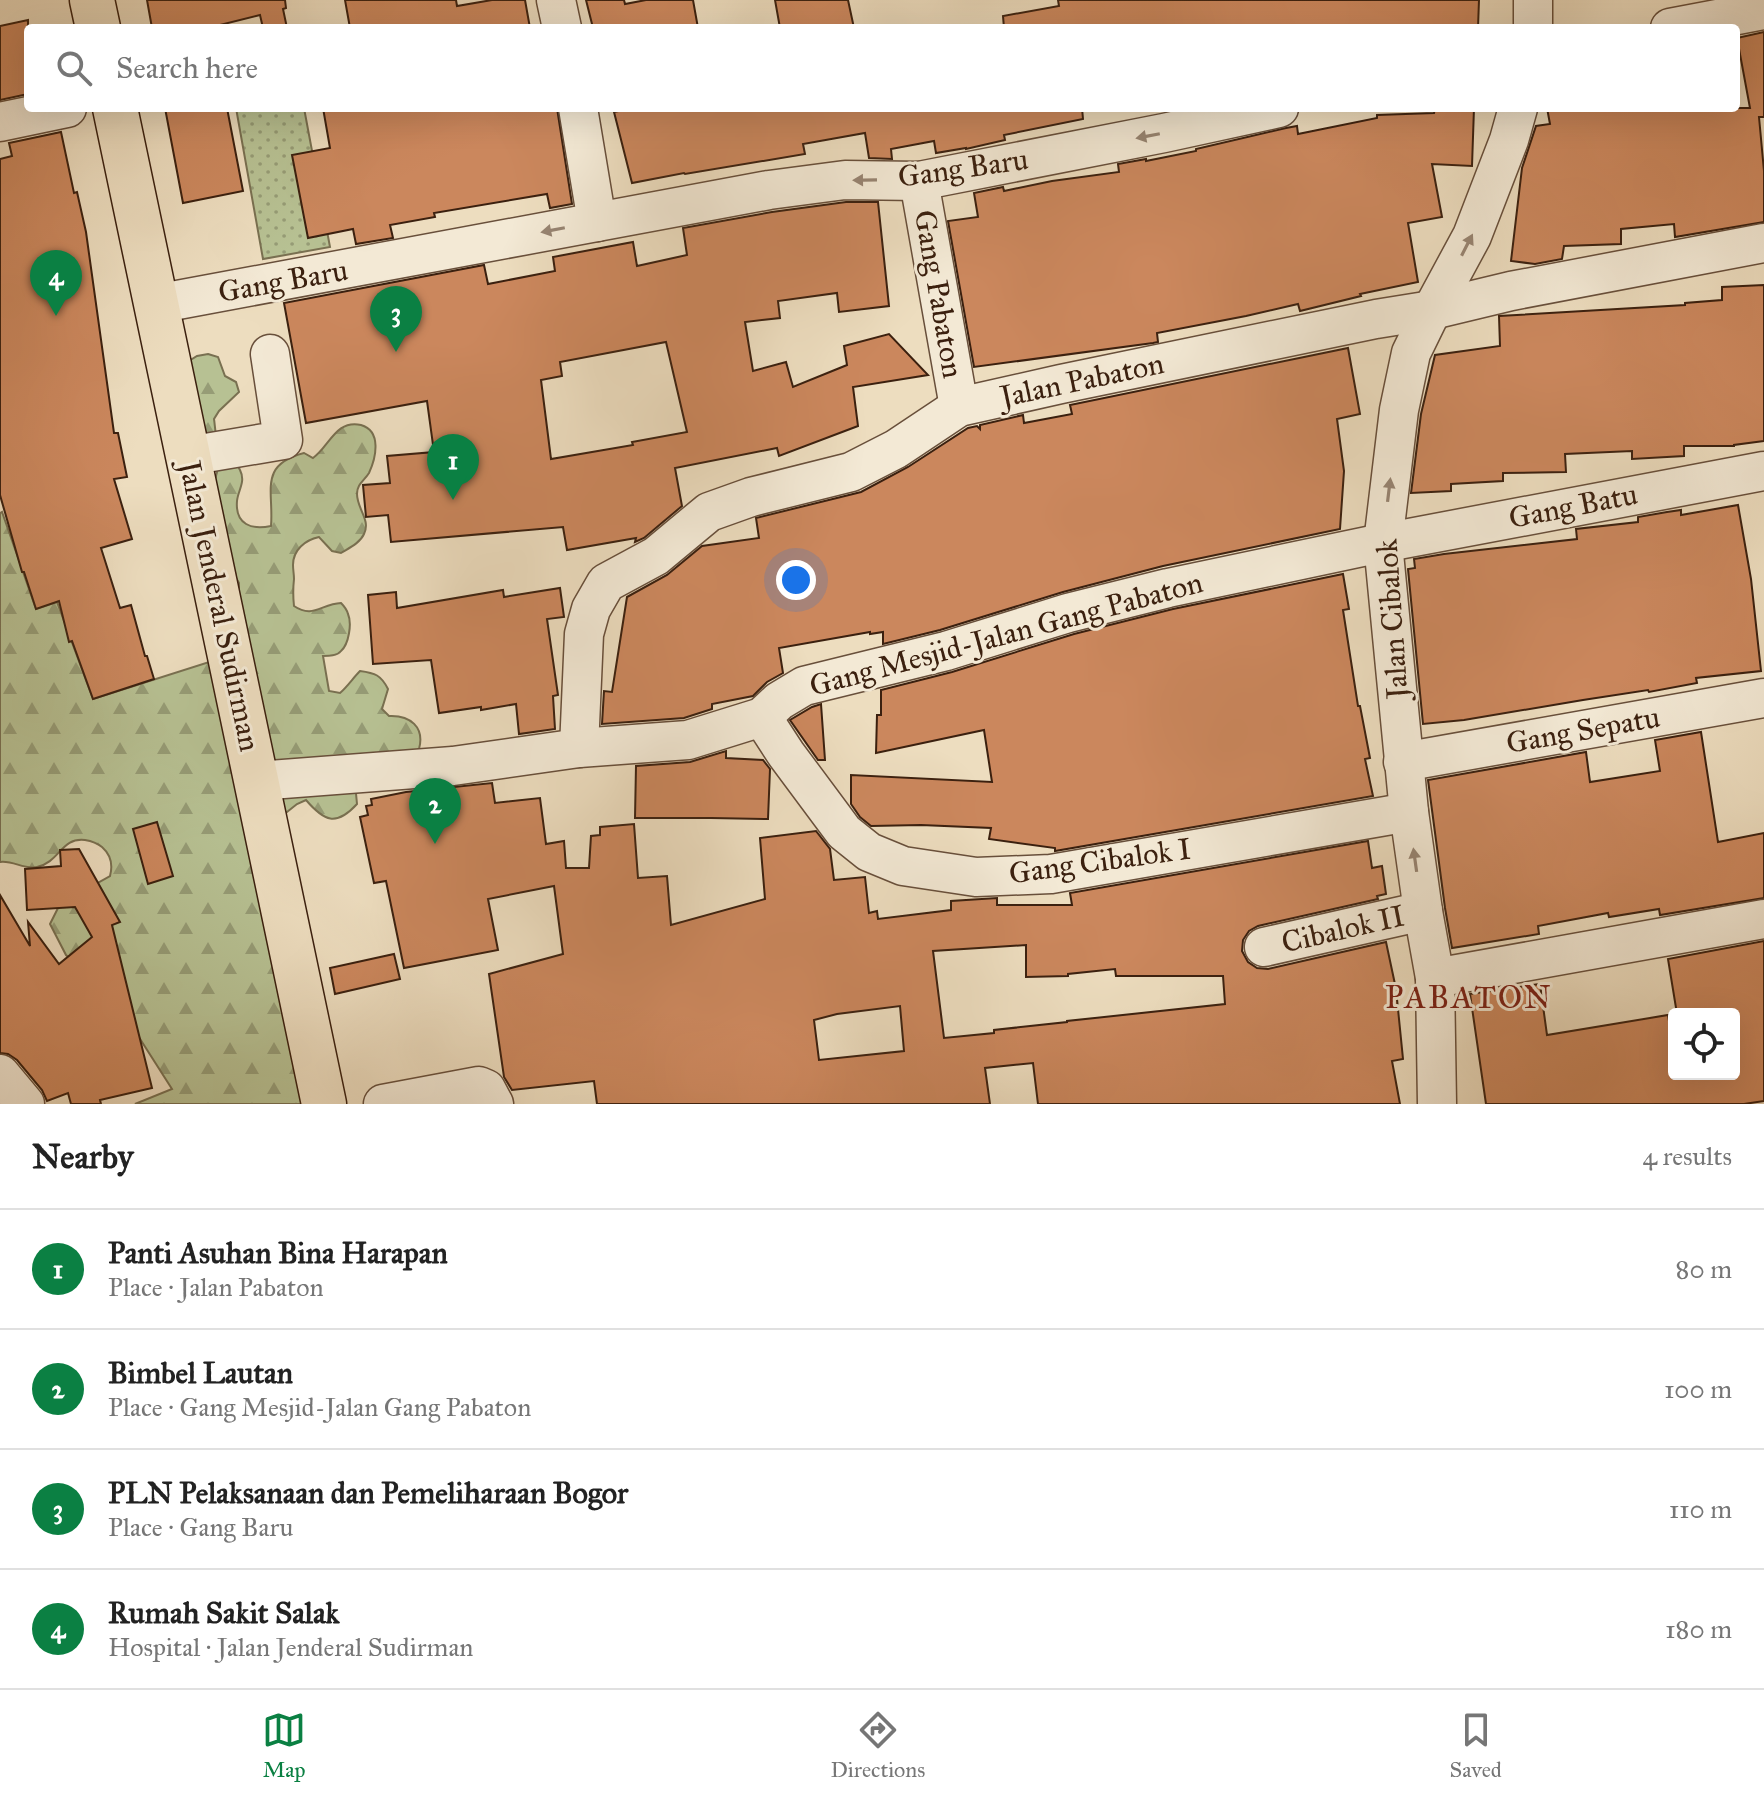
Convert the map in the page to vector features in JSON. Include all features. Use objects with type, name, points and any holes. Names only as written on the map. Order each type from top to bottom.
[{"type":"main road","points":[[92,0],[97,24]]},
{"type":"main road","name":"Jalan Jenderal Sudirman","points":[[116,112],[324,1104]]},
{"type":"street","points":[[556,0],[561,24]]},
{"type":"street","points":[[1533,0],[1533,24]]},
{"type":"street","points":[[1691,24],[1764,10]]},
{"type":"street","points":[[0,122],[48,112]]},
{"type":"street","points":[[579,112],[597,222]]},
{"type":"street","name":"Gang Baru","points":[[156,304],[769,190],[857,180],[919,181],[1261,112]]},
{"type":"street","name":"Jalan Cibalok","points":[[1437,1104],[1435,978],[1403,762],[1383,543],[1399,410],[1411,353],[1472,236],[1517,112]]},
{"type":"street","name":"Gang Pabaton","points":[[919,181],[959,407]]},
{"type":"street","name":"Jalan Pabaton","points":[[579,748],[584,634],[591,609],[606,583],[656,556],[709,512],[751,497],[851,472],[896,449],[959,407],[1511,291],[1764,243]]},
{"type":"street","points":[[188,456],[283,440],[270,354]]},
{"type":"street","name":"Gang Batu","points":[[1335,553],[1764,471]]},
{"type":"street","name":"Gang Mesjid-Jalan Gang Pabaton","points":[[257,781],[453,766],[579,748],[688,740],[762,717],[779,701],[804,686],[946,651],[1082,609],[1335,553]]},
{"type":"street","name":"Gang Sepatu","points":[[1403,762],[1764,698]]},
{"type":"street","name":"Gang Cibalok I","points":[[762,717],[844,832],[869,852],[903,866],[976,877],[1051,874],[1409,812]]},
{"type":"street","name":"Cibalok II","points":[[1264,947],[1423,911]]},
{"type":"street","points":[[1435,978],[1764,919]]},
{"type":"street","points":[[0,1074],[25,1104]]},
{"type":"street","points":[[375,1099],[479,1086],[486,1089],[494,1104]]},
{"type":"green space","points":[[237,112],[305,112],[330,247],[263,259]]},
{"type":"green space","points":[[208,354],[218,357],[225,376],[236,382],[239,392],[214,419],[217,438],[242,474],[237,509],[246,524],[271,526],[271,481],[274,472],[289,458],[304,453],[313,458],[339,430],[352,424],[368,428],[375,439],[372,467],[357,491],[366,524],[362,537],[341,553],[332,551],[319,537],[314,538],[298,550],[293,565],[294,606],[312,611],[341,603],[349,618],[349,633],[344,648],[335,655],[323,656],[329,691],[340,693],[360,671],[377,676],[388,689],[382,709],[389,716],[409,720],[420,734],[419,749],[355,783],[357,804],[343,816],[325,817],[306,800],[282,816],[324,1104],[135,1104],[172,1089],[112,995],[66,955],[50,924],[60,904],[110,876],[111,864],[107,853],[96,843],[77,840],[37,867],[0,862],[0,513],[36,609],[57,602],[93,699],[222,658],[239,583],[212,491],[217,472],[213,463],[199,450],[189,361]]},
{"type":"building","points":[[147,0],[285,0],[286,8],[283,9],[286,24],[262,24],[260,15],[224,24],[151,24]]},
{"type":"building","points":[[345,0],[456,0],[457,6],[492,0],[525,0],[529,24],[349,24]]},
{"type":"building","points":[[586,0],[624,0],[625,4],[646,0],[693,0],[697,24],[592,24]]},
{"type":"building","points":[[775,0],[848,0],[853,24],[779,24]]},
{"type":"building","points":[[1058,0],[1479,0],[1478,24],[1004,24],[1003,16],[1059,6]]},
{"type":"building","points":[[28,20],[28,24],[24,24],[24,95],[0,100],[0,26]]},
{"type":"building","points":[[1764,32],[1764,117],[1759,117],[1764,171],[1764,222],[1675,237],[1674,224],[1621,229],[1621,244],[1564,246],[1562,259],[1535,264],[1511,261],[1522,168],[1536,126],[1550,124],[1548,112],[1740,112],[1740,108],[1750,108],[1740,37]]},
{"type":"building","points":[[166,112],[228,112],[243,191],[183,203]]},
{"type":"building","points":[[324,112],[558,112],[572,204],[550,208],[547,194],[434,213],[435,217],[390,225],[393,238],[356,244],[353,229],[308,238],[292,155],[330,148]]},
{"type":"building","points":[[614,112],[1082,112],[1083,119],[1004,135],[1005,140],[966,149],[936,153],[934,141],[891,149],[892,159],[869,158],[865,133],[803,144],[805,154],[632,183]]},
{"type":"building","points":[[1474,112],[1472,166],[1432,164],[1442,217],[1408,223],[1418,282],[1300,311],[1298,304],[1157,333],[1158,342],[1153,343],[974,367],[948,221],[978,217],[974,193],[1119,172],[1118,164],[1196,151],[1297,126],[1298,134],[1377,118],[1377,115]]},
{"type":"building","points":[[61,132],[86,232],[114,433],[118,433],[127,477],[114,479],[132,539],[101,548],[120,608],[131,605],[154,679],[93,699],[72,641],[69,642],[59,601],[36,609],[0,495],[0,159],[12,156],[9,143]]},
{"type":"building","points":[[846,202],[878,202],[889,306],[839,312],[837,293],[778,301],[780,318],[745,322],[753,371],[786,362],[793,387],[847,365],[844,346],[889,334],[928,375],[853,387],[858,426],[779,456],[777,448],[675,468],[682,506],[644,538],[635,542],[636,538],[567,550],[563,527],[391,542],[388,515],[366,517],[363,485],[390,483],[387,456],[434,452],[427,401],[306,423],[284,303],[484,265],[488,284],[555,271],[553,257],[633,242],[637,266],[687,255],[683,228]],"holes":[[[666,342],[687,432],[551,459],[541,380],[562,376],[560,362]]]},
{"type":"building","points":[[1764,285],[1764,441],[1734,446],[1684,446],[1684,456],[1632,459],[1632,451],[1565,454],[1566,472],[1503,473],[1503,481],[1451,484],[1451,491],[1411,493],[1421,414],[1435,355],[1500,346],[1499,316],[1685,305],[1722,300],[1722,287]]},
{"type":"building","points":[[1348,348],[1360,414],[1337,419],[1344,471],[1340,529],[1163,566],[883,644],[883,632],[870,632],[779,648],[783,673],[767,682],[753,696],[712,704],[712,709],[684,718],[602,724],[604,691],[612,692],[627,597],[667,575],[702,546],[759,538],[756,518],[861,492],[908,467],[968,428],[977,426],[980,429],[980,425],[1023,415],[1024,423],[1072,414],[1070,405]]},
{"type":"building","points":[[1738,505],[1751,579],[1761,671],[1696,678],[1697,683],[1649,692],[1423,724],[1408,569],[1415,568],[1414,559],[1577,539],[1576,529],[1638,522],[1638,517],[1667,512],[1681,510],[1681,515]]},
{"type":"building","points":[[1343,574],[1349,609],[1343,610],[1358,706],[1370,758],[1365,759],[1373,796],[1055,851],[1055,848],[989,839],[991,828],[871,826],[851,804],[851,775],[992,782],[984,730],[876,753],[881,690],[1173,609]]},
{"type":"building","points":[[560,588],[564,617],[547,619],[558,695],[553,696],[555,729],[519,734],[516,704],[439,713],[431,660],[373,664],[368,595],[396,592],[397,608],[503,590],[504,597]]},
{"type":"building","points":[[821,704],[825,760],[818,760],[790,720]]},
{"type":"building","points":[[1701,732],[1718,842],[1764,833],[1764,898],[1660,915],[1659,909],[1609,917],[1608,913],[1538,926],[1539,934],[1452,948],[1428,780],[1586,752],[1590,782],[1660,771],[1655,740]]},
{"type":"building","points":[[726,751],[726,758],[763,760],[770,769],[768,819],[635,818],[636,766],[690,762]]},
{"type":"building","points":[[492,783],[495,803],[540,798],[546,844],[564,841],[566,868],[589,868],[591,836],[600,835],[600,827],[634,824],[638,878],[667,876],[671,925],[765,899],[760,838],[816,831],[830,849],[834,880],[865,877],[869,913],[877,911],[878,919],[951,910],[951,901],[997,898],[997,905],[1072,905],[1070,893],[1368,841],[1372,868],[1382,866],[1386,894],[1377,896],[1378,899],[1258,926],[1249,931],[1243,940],[1242,951],[1248,962],[1257,968],[1268,969],[1386,942],[1396,989],[1403,1059],[1392,1061],[1400,1104],[1038,1104],[1033,1063],[985,1068],[990,1104],[597,1104],[594,1081],[512,1090],[504,1077],[489,974],[563,954],[554,886],[488,899],[498,950],[404,968],[386,881],[374,883],[360,817],[368,815],[366,806],[372,805],[371,799]],"holes":[[[1026,945],[1026,977],[1068,976],[1115,969],[1116,976],[1223,976],[1225,1004],[944,1038],[933,951]],[[900,1006],[904,1051],[819,1060],[814,1020]]]},
{"type":"building","points":[[157,822],[173,876],[148,884],[133,829]]},
{"type":"building","points":[[79,849],[120,922],[112,925],[152,1088],[100,1100],[101,1104],[71,1104],[68,1093],[47,1101],[42,1090],[17,1060],[0,1053],[0,895],[30,946],[28,922],[59,964],[92,937],[75,907],[27,910],[25,869],[61,866],[60,850]]},
{"type":"building","points":[[1764,941],[1764,1101],[1744,1104],[1486,1104],[1470,994],[1540,984],[1547,1035],[1668,1015],[1668,1080],[1740,1080],[1740,1008],[1676,1008],[1668,959]]},
{"type":"building","points":[[394,954],[400,979],[335,994],[330,968]]},
{"type":"place","name":"Rumah Sakit Salak","points":[[56,316]]},
{"type":"place","name":"PLN Pelaksanaan dan Pemeliharaan Bogor","points":[[396,352]]},
{"type":"place","name":"Panti Asuhan Bina Harapan","points":[[453,500]]},
{"type":"place","name":"Bimbel Lautan","points":[[435,844]]},
{"type":"district","name":"PABATON","points":[[1469,997]]}]
